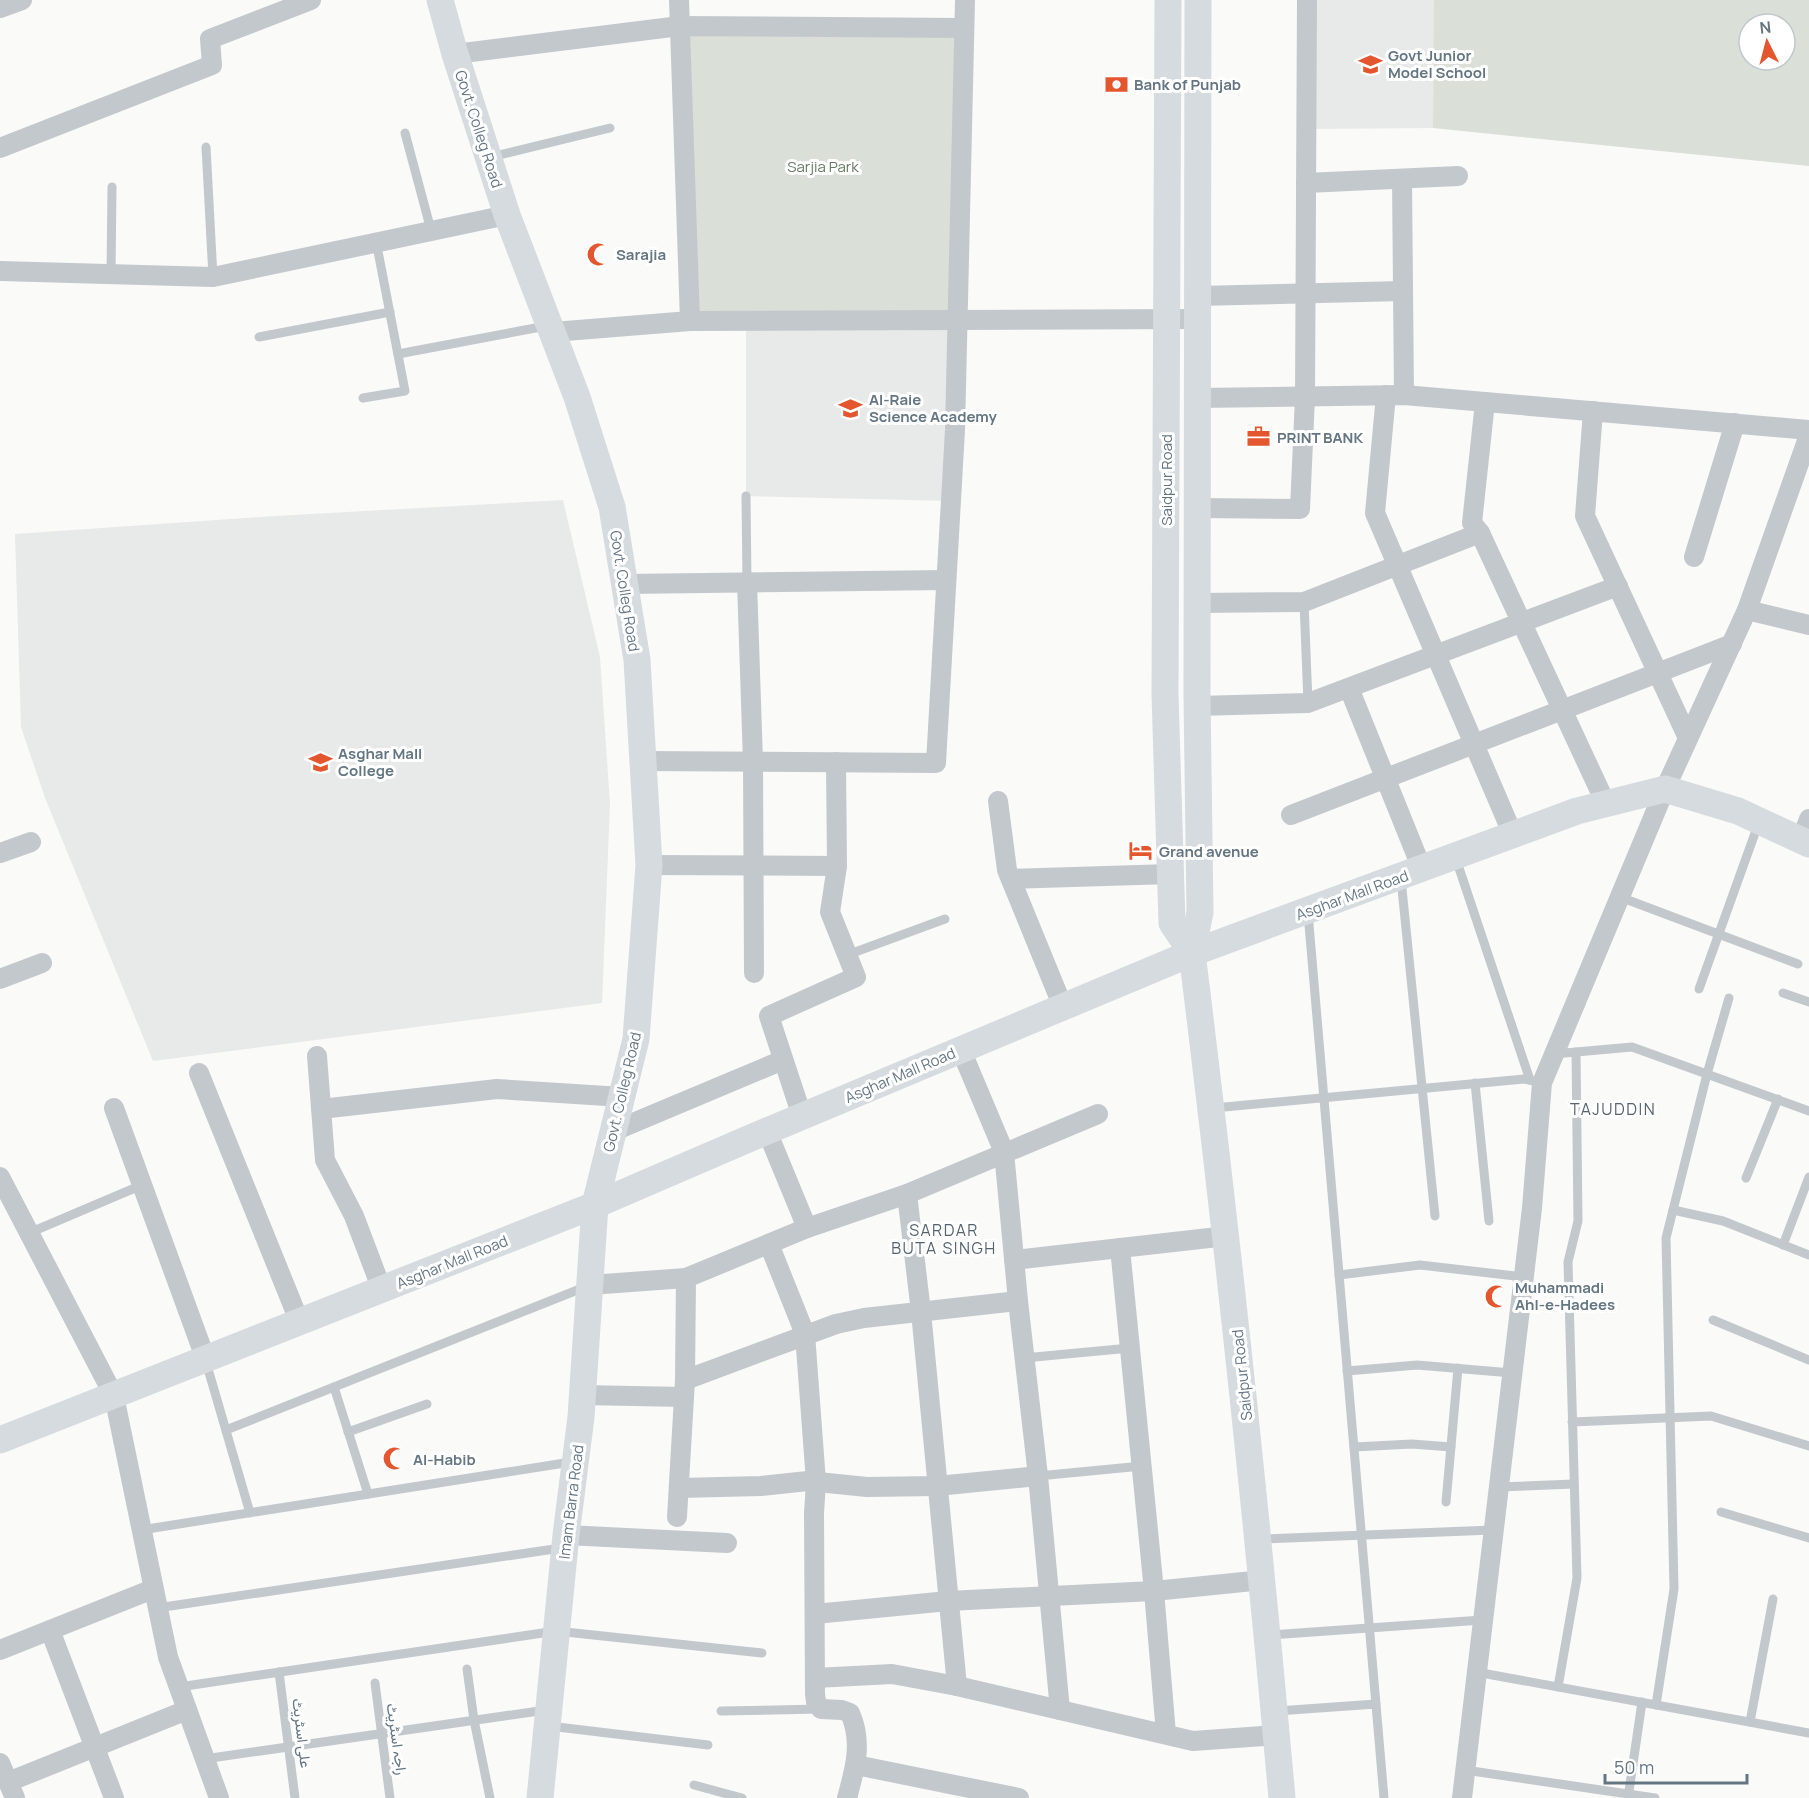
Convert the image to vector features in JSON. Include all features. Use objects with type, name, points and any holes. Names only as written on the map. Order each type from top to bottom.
[{"type":"main road","name":"Govt. Colleg Road","points":[[440,0],[507,215],[577,397],[612,507],[637,660],[649,866],[636,1039],[595,1205]]},
{"type":"main road","name":"Saidpur Road","points":[[1168,0],[1165,694],[1172,923],[1192,953]]},
{"type":"main road","name":"Saidpur Road","points":[[1198,0],[1197,706],[1200,912],[1192,953],[1227,1236],[1259,1539],[1282,1798]]},
{"type":"main road","name":"Asghar Mall Road","points":[[0,1440],[595,1205],[1192,953],[1577,811],[1665,789]]},
{"type":"main road","points":[[1665,789],[1806,835]]},
{"type":"main road","name":"Imam Barra Road","points":[[540,1798],[582,1395],[595,1205]]},
{"type":"street","points":[[0,8],[22,0]]},
{"type":"street","points":[[0,148],[212,65],[210,39],[311,0]]},
{"type":"street","points":[[679,0],[690,321]]},
{"type":"street","points":[[643,761],[936,763],[955,430],[965,0]]},
{"type":"street","points":[[1197,508],[1300,509],[1305,397],[1307,0]]},
{"type":"street","points":[[455,54],[680,26],[964,28]]},
{"type":"street","points":[[1306,183],[1458,176]]},
{"type":"street","points":[[1402,179],[1403,291],[1395,395],[1376,513],[1513,835]]},
{"type":"street","points":[[0,271],[213,277],[507,215]]},
{"type":"street","points":[[552,329],[690,321],[1167,320],[1198,308],[1305,294],[1403,291]]},
{"type":"street","points":[[1198,398],[1395,395],[1809,430]]},
{"type":"street","points":[[1485,402],[1472,523],[1480,533],[1606,804]]},
{"type":"street","points":[[1593,411],[1585,516],[1688,738]]},
{"type":"street","points":[[1694,557],[1735,423]]},
{"type":"street","points":[[1462,1798],[1532,1208],[1536,1081],[1554,1054],[1665,789],[1747,610],[1809,435]]},
{"type":"street","points":[[1197,603],[1304,602],[1480,533]]},
{"type":"street","points":[[624,584],[946,580]]},
{"type":"street","points":[[747,582],[753,762],[754,973]]},
{"type":"street","points":[[1197,706],[1308,703],[1618,586]]},
{"type":"street","points":[[1747,610],[1809,625]]},
{"type":"street","points":[[1291,815],[1732,644]]},
{"type":"street","points":[[1349,688],[1385,778],[1411,873]]},
{"type":"street","points":[[802,1116],[769,1016],[856,977],[830,912],[837,866],[836,762]]},
{"type":"street","points":[[998,801],[1007,870],[1063,1007]]},
{"type":"street","points":[[0,853],[31,842]]},
{"type":"street","points":[[649,866],[837,866]]},
{"type":"street","points":[[1011,879],[1171,874]]},
{"type":"street","points":[[0,979],[42,963]]},
{"type":"street","points":[[961,1050],[1004,1152],[1060,1710]]},
{"type":"street","points":[[318,1056],[325,1160],[354,1216],[382,1290]]},
{"type":"street","points":[[614,1131],[783,1060]]},
{"type":"street","points":[[199,1073],[300,1323]]},
{"type":"street","points":[[321,1109],[497,1089],[622,1097]]},
{"type":"street","points":[[114,1108],[206,1360]]},
{"type":"street","points":[[590,1285],[686,1278],[807,1228],[907,1194],[1098,1114]]},
{"type":"street","points":[[767,1131],[807,1228]]},
{"type":"street","points":[[0,1177],[114,1396],[168,1657],[219,1798]]},
{"type":"street","points":[[907,1194],[921,1312],[957,1686]]},
{"type":"street","points":[[1014,1260],[1227,1236]]},
{"type":"street","points":[[769,1244],[805,1334],[816,1482],[816,1702],[821,1709],[842,1710],[850,1713],[857,1738],[856,1765],[847,1798]]},
{"type":"street","points":[[1119,1248],[1142,1466],[1166,1734]]},
{"type":"street","points":[[677,1517],[685,1389],[686,1278]]},
{"type":"street","points":[[582,1395],[685,1389],[805,1334],[836,1324],[864,1318],[1018,1301]]},
{"type":"street","points":[[680,1488],[761,1486],[783,1482],[816,1482],[867,1487],[937,1486],[1038,1476]]},
{"type":"street","points":[[566,1541],[727,1543]]},
{"type":"street","points":[[815,1614],[948,1601],[1154,1591],[1263,1580]]},
{"type":"street","points":[[0,1650],[50,1630],[155,1599]]},
{"type":"street","points":[[50,1630],[114,1798]]},
{"type":"street","points":[[815,1678],[892,1674],[957,1686],[1193,1741],[1275,1723]]},
{"type":"street","points":[[0,1763],[11,1790],[95,1747],[187,1710]]},
{"type":"street","points":[[856,1765],[971,1793],[1019,1798]]},
{"type":"lane","points":[[488,158],[610,128]]},
{"type":"lane","points":[[405,133],[431,230]]},
{"type":"lane","points":[[206,147],[213,277]]},
{"type":"lane","points":[[111,274],[112,188]]},
{"type":"lane","points":[[363,398],[405,391],[376,242]]},
{"type":"lane","points":[[259,337],[390,312]]},
{"type":"lane","points":[[398,354],[552,329]]},
{"type":"lane","points":[[747,496],[747,582]]},
{"type":"lane","points":[[1304,602],[1308,703]]},
{"type":"lane","points":[[1699,989],[1759,821]]},
{"type":"lane","points":[[1456,857],[1536,1081]]},
{"type":"lane","points":[[1411,873],[1422,1088],[1434,1216]]},
{"type":"lane","points":[[1620,897],[1798,963]]},
{"type":"lane","points":[[1307,911],[1384,1798]]},
{"type":"lane","points":[[847,955],[945,919]]},
{"type":"lane","points":[[1783,993],[1809,1002]]},
{"type":"lane","points":[[1656,1705],[1674,1589],[1666,1238],[1707,1074],[1729,998]]},
{"type":"lane","points":[[1554,1054],[1632,1047],[1809,1111]]},
{"type":"lane","points":[[1558,1687],[1577,1578],[1568,1262],[1578,1221],[1576,1052]]},
{"type":"lane","points":[[1211,1108],[1524,1078],[1536,1081]]},
{"type":"lane","points":[[1475,1083],[1489,1221]]},
{"type":"lane","points":[[1746,1178],[1778,1100]]},
{"type":"lane","points":[[1784,1245],[1809,1177]]},
{"type":"lane","points":[[29,1233],[142,1185]]},
{"type":"lane","points":[[1673,1210],[1723,1221],[1809,1255]]},
{"type":"lane","points":[[1339,1275],[1420,1265],[1524,1276]]},
{"type":"lane","points":[[226,1430],[590,1285]]},
{"type":"lane","points":[[1713,1320],[1809,1360]]},
{"type":"lane","points":[[1024,1358],[1130,1348]]},
{"type":"lane","points":[[206,1360],[250,1513]]},
{"type":"lane","points":[[1347,1371],[1417,1365],[1512,1373]]},
{"type":"lane","points":[[1446,1502],[1458,1368]]},
{"type":"lane","points":[[334,1387],[368,1494]]},
{"type":"lane","points":[[348,1432],[427,1404]]},
{"type":"lane","points":[[1572,1422],[1711,1416],[1809,1446]]},
{"type":"lane","points":[[1354,1447],[1412,1444],[1451,1447]]},
{"type":"lane","points":[[141,1530],[575,1462]]},
{"type":"lane","points":[[1038,1476],[1142,1466]]},
{"type":"lane","points":[[1498,1487],[1574,1484]]},
{"type":"lane","points":[[1721,1512],[1809,1538]]},
{"type":"lane","points":[[1259,1539],[1493,1530]]},
{"type":"lane","points":[[155,1599],[566,1541]]},
{"type":"lane","points":[[1750,1722],[1773,1599]]},
{"type":"lane","points":[[1268,1635],[1482,1620]]},
{"type":"lane","points":[[179,1687],[556,1631],[762,1653]]},
{"type":"lane","points":[[467,1669],[474,1720],[490,1798]]},
{"type":"lane","name":"علی اسٹریٹ","points":[[279,1672],[295,1798]]},
{"type":"lane","points":[[1476,1672],[1809,1733]]},
{"type":"lane","name":"راجہ اسٹریٹ","points":[[375,1683],[390,1798]]},
{"type":"lane","points":[[1629,1796],[1642,1702]]},
{"type":"lane","points":[[1275,1723],[1376,1704]]},
{"type":"lane","points":[[721,1711],[821,1709]]},
{"type":"lane","points":[[204,1759],[474,1720],[547,1718],[708,1745]]},
{"type":"lane","points":[[1465,1770],[1629,1796],[1655,1798]]},
{"type":"lane","points":[[694,1785],[742,1798]]},
{"type":"shaded area","name":"Govt Junior Model School","points":[[1307,0],[1435,0],[1433,128],[1306,129]]},
{"type":"shaded area","name":"Al-Raie Science Academy","points":[[746,321],[958,321],[951,501],[746,496]]},
{"type":"shaded area","name":"Asghar Mall College","points":[[563,500],[600,657],[610,804],[602,1003],[153,1061],[45,798],[21,727],[15,534],[275,516]]},
{"type":"green space","points":[[1434,0],[1809,0],[1809,166],[1433,128]]},
{"type":"green space","name":"Sarjia Park","points":[[680,26],[964,28],[958,321],[690,321]]},
{"type":"place","name":"Govt Junior Model School","points":[[1370,64]]},
{"type":"place","name":"Bank of Punjab","points":[[1116,84]]},
{"type":"place","name":"Sarajia","points":[[598,254]]},
{"type":"place","name":"Al-Raie Science Academy","points":[[851,408]]},
{"type":"place","name":"PRINT BANK","points":[[1259,437]]},
{"type":"place","name":"Asghar Mall College","points":[[320,762]]},
{"type":"place","name":"Grand avenue","points":[[1141,851]]},
{"type":"place","name":"Muhammadi Ahl-e-Hadees","points":[[1497,1296]]},
{"type":"place","name":"Al-Habib","points":[[395,1459]]},
{"type":"district","name":"TAJUDDIN","points":[[1613,1109]]},
{"type":"district","name":"SARDAR BUTA SINGH","points":[[944,1239]]}]
